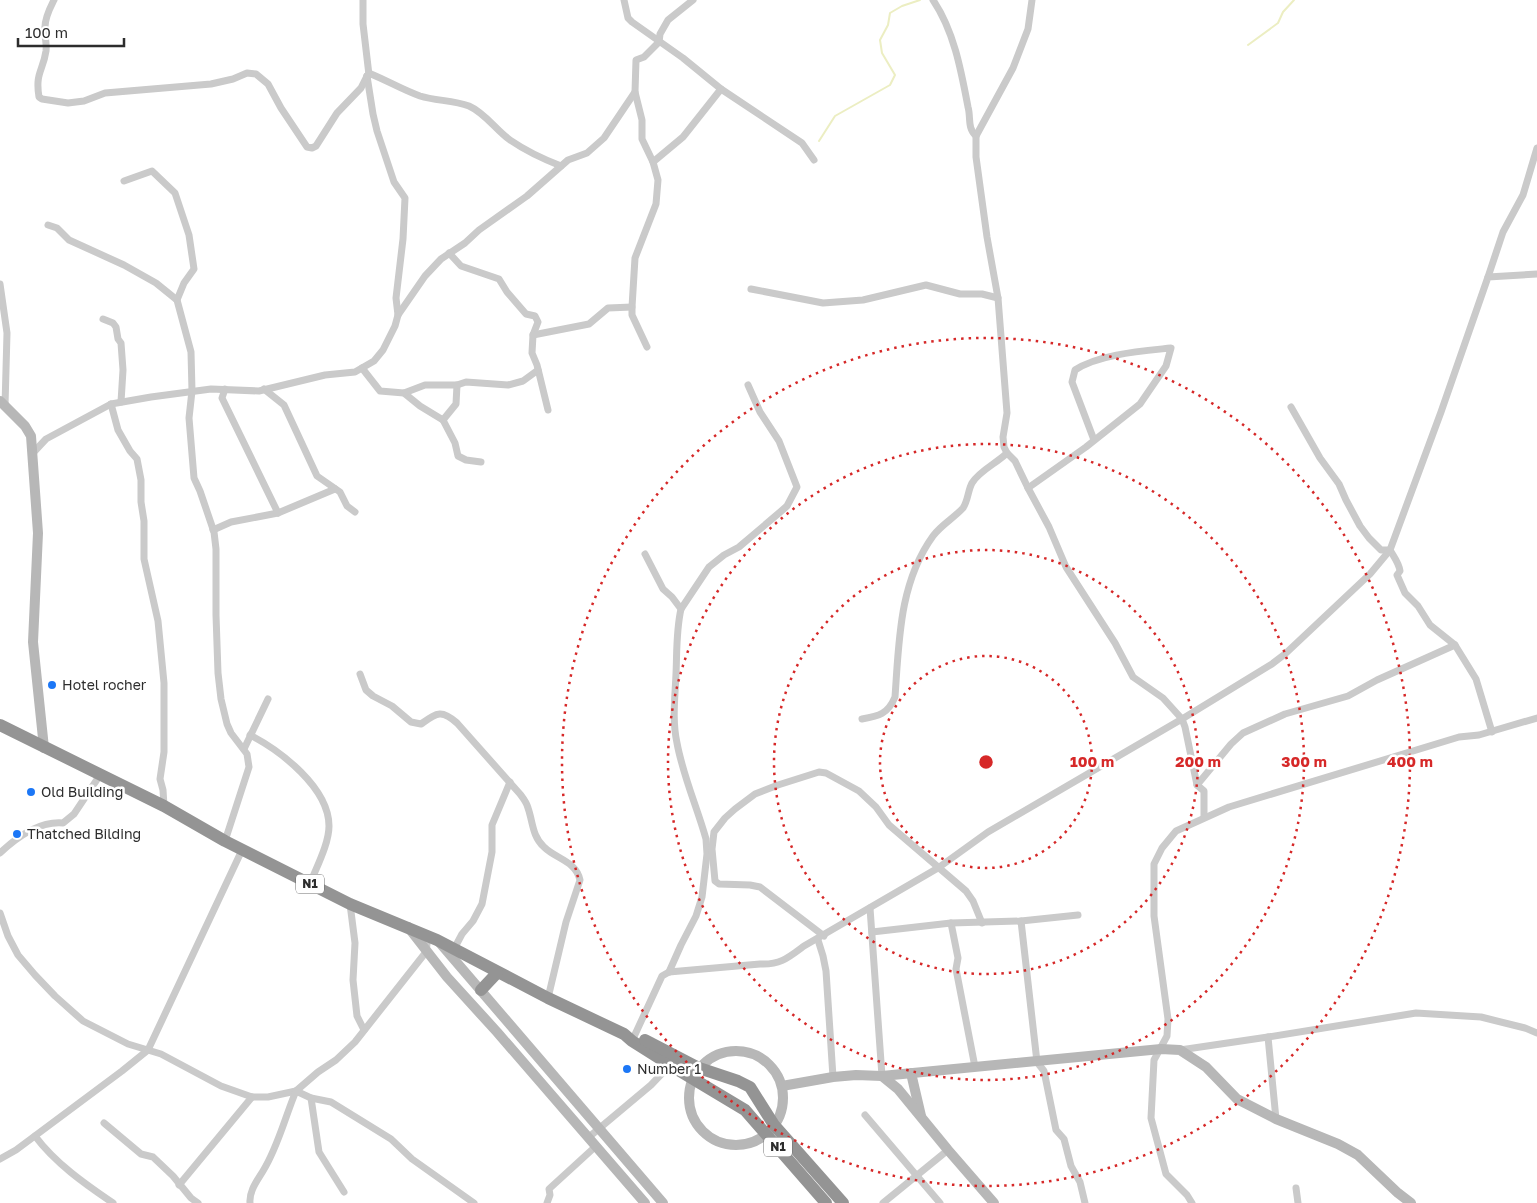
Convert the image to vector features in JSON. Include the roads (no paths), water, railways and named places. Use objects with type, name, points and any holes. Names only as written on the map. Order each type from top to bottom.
[{"type":"highway","name":"N1","points":[[0,725],[164,806],[242,850],[350,904],[432,938],[548,998],[699,1068],[738,1081],[750,1088],[757,1097],[770,1129],[826,1203]]},
{"type":"highway","points":[[481,990],[498,973]]},
{"type":"highway","name":"N1","points":[[630,1036],[692,1080],[745,1110],[770,1129],[843,1203]]},
{"type":"highway","points":[[725,1098],[733,1084],[738,1081]]},
{"type":"highway","points":[[745,1110],[757,1097]]},
{"type":"street","points":[[54,0],[46,17],[46,53],[37,80],[39,97],[42,99],[68,103],[84,101],[105,93],[211,84],[233,79],[247,73],[256,74],[268,84],[280,108],[308,147],[312,148],[316,146],[336,113],[362,88],[368,75]]},
{"type":"street","points":[[363,0],[363,24],[373,114],[393,180],[405,198],[404,239],[396,298],[398,316]]},
{"type":"street","points":[[624,0],[628,18],[701,72],[720,89],[802,143],[814,160]]},
{"type":"street","points":[[647,347],[632,315],[635,258],[657,200],[658,180],[653,162],[642,139],[642,120],[635,92],[636,60],[644,57],[658,42],[668,20],[692,0]]},
{"type":"street","points":[[933,0],[943,14],[956,54],[969,110],[970,128],[976,136]]},
{"type":"street","points":[[1032,0],[1028,29],[1013,68],[976,136],[976,157],[998,298],[1006,413],[1004,442],[1007,454],[1015,461],[1049,527],[1066,567],[1115,643],[1133,677],[1162,698],[1182,719],[1197,785],[1204,791],[1204,817]]},
{"type":"street","points":[[368,75],[422,96],[470,106],[486,117],[509,140],[534,155],[561,166]]},
{"type":"street","points":[[653,162],[683,137],[720,89]]},
{"type":"street","points":[[31,456],[46,439],[111,404],[192,391],[225,389],[256,391],[325,375],[355,372],[374,362],[383,350],[398,316],[425,276],[449,253],[527,196],[568,160],[589,151],[604,138],[635,92]]},
{"type":"street","points":[[630,1036],[662,976],[669,972],[760,964],[774,965],[938,868],[988,832],[1182,719],[1285,654],[1370,574],[1390,550],[1504,232],[1523,195],[1537,148]]},
{"type":"street","points":[[124,181],[152,171],[176,196],[188,230],[194,266],[177,300]]},
{"type":"street","points":[[48,225],[57,228],[69,240],[124,265],[156,284],[177,300],[191,352],[192,391],[189,418],[194,478],[213,530],[216,548],[216,615],[221,699],[231,733],[244,749],[249,762],[225,841]]},
{"type":"street","points":[[449,253],[461,266],[499,279],[507,292],[526,314],[535,316],[538,322],[533,335],[532,353],[548,410]]},
{"type":"street","points":[[1488,277],[1537,274]]},
{"type":"street","points":[[0,284],[7,333],[3,404],[26,426],[31,436],[38,533],[33,642],[44,748]]},
{"type":"street","points":[[752,289],[823,303],[863,300],[926,285],[960,294],[982,294],[998,298]]},
{"type":"street","points":[[533,335],[589,324],[608,308],[632,307]]},
{"type":"street","points":[[103,319],[113,323],[116,327],[118,339],[121,343],[123,370],[121,402]]},
{"type":"street","points":[[1028,488],[1094,440],[1140,404],[1166,366],[1171,348],[1098,359],[1084,364],[1075,370],[1072,382],[1094,440]]},
{"type":"street","points":[[362,368],[380,391],[404,393],[425,385],[457,385],[466,382],[508,385],[523,381],[538,370]]},
{"type":"street","points":[[443,420],[456,404],[457,385]]},
{"type":"street","points":[[669,972],[696,916],[702,896],[706,854],[706,840],[677,744],[674,728],[673,709],[676,689],[677,629],[681,609],[709,567],[724,554],[739,547],[780,513],[787,506],[797,487],[779,441],[760,412],[748,385]]},
{"type":"street","points":[[225,389],[222,398],[278,513]]},
{"type":"street","points":[[264,389],[284,406],[317,476],[342,495],[348,506],[355,512]]},
{"type":"street","points":[[404,393],[420,406],[443,420],[455,442],[458,456],[466,460],[481,462]]},
{"type":"street","points":[[111,404],[118,430],[137,459],[141,480],[145,530],[144,558],[158,621],[163,669],[164,732],[160,779],[164,790],[164,806]]},
{"type":"street","points":[[1291,407],[1320,458],[1339,484],[1346,500],[1369,538],[1381,550],[1390,550]]},
{"type":"street","points":[[862,719],[879,716],[891,706],[895,697],[899,634],[906,596],[915,567],[932,537],[964,506],[970,487],[977,476],[1007,454]]},
{"type":"street","points":[[213,530],[232,522],[278,513],[335,489]]},
{"type":"street","points":[[1390,550],[1400,566],[1400,571],[1397,575],[1405,593],[1418,606],[1430,625],[1455,644],[1476,678],[1492,732]]},
{"type":"street","points":[[646,554],[663,589],[681,609]]},
{"type":"street","points":[[1197,785],[1243,733],[1285,714],[1348,696],[1377,680],[1455,644]]},
{"type":"street","points":[[360,674],[366,690],[392,706],[411,722],[421,724],[436,714],[448,715],[471,737],[528,806],[536,838],[544,848],[575,868],[580,880],[566,922],[548,998]]},
{"type":"street","points":[[244,749],[268,699]]},
{"type":"street","points":[[1192,1203],[1187,1195],[1166,1174],[1151,1118],[1154,1060],[1167,1036],[1168,1019],[1154,916],[1154,864],[1162,848],[1176,831],[1229,807],[1452,739],[1492,732],[1537,718]]},
{"type":"street","points":[[250,735],[271,747],[300,771],[314,785],[321,796],[329,828],[310,884]]},
{"type":"street","points":[[833,1077],[826,971],[821,938],[760,887],[750,884],[725,885],[715,881],[712,849],[714,832],[735,809],[755,794],[819,772],[826,773],[859,791],[876,807],[889,825],[966,891],[973,901],[982,923]]},
{"type":"street","points":[[0,853],[11,843],[39,828],[53,822],[63,823],[74,814],[100,775]]},
{"type":"street","points":[[454,949],[482,904],[492,852],[492,825],[510,782]]},
{"type":"street","points":[[0,1159],[16,1150],[122,1072],[148,1050],[242,850]]},
{"type":"street","points":[[350,904],[355,943],[353,980],[357,1016],[364,1030]]},
{"type":"street","points":[[870,908],[882,1076],[898,1089],[994,1203]]},
{"type":"street","points":[[0,913],[8,936],[18,955],[55,996],[83,1021],[128,1044],[161,1054],[221,1086],[252,1097],[268,1097],[296,1091],[355,1042],[426,952],[432,938],[481,990],[572,1099],[663,1203]]},
{"type":"street","points":[[872,932],[951,923],[1021,921],[1078,915]]},
{"type":"street","points":[[1021,921],[1038,1062],[1044,1070],[1056,1130],[1064,1139],[1071,1166],[1080,1182],[1085,1203]]},
{"type":"street","points":[[951,923],[958,958],[956,969],[975,1067]]},
{"type":"street","points":[[407,927],[426,952],[645,1203]]},
{"type":"street","points":[[782,1086],[833,1077],[856,1075],[882,1076],[1161,1049],[1180,1050],[1416,1013],[1481,1016],[1537,1033]]},
{"type":"street","points":[[1268,1037],[1276,1119]]},
{"type":"street","points":[[1180,1050],[1206,1067],[1237,1098],[1276,1119],[1358,1154],[1410,1203]]},
{"type":"street","points":[[744,1051],[757,1055],[768,1063],[776,1073],[782,1086],[783,1104],[781,1113],[770,1129],[754,1141],[742,1144],[721,1142],[712,1138],[696,1123],[692,1113],[689,1092],[692,1080],[699,1068],[718,1054],[744,1051]]},
{"type":"street","points":[[589,1137],[658,1078],[670,1065]]},
{"type":"street","points":[[911,1073],[921,1118]]},
{"type":"street","points":[[296,1091],[312,1098],[331,1102],[391,1140],[412,1159],[474,1203]]},
{"type":"street","points":[[250,1203],[249,1195],[265,1168],[284,1125],[296,1091]]},
{"type":"street","points":[[179,1185],[252,1097]]},
{"type":"street","points":[[312,1098],[319,1152],[344,1192]]},
{"type":"street","points":[[562,1108],[572,1099]]},
{"type":"street","points":[[865,1115],[940,1203]]},
{"type":"street","points":[[104,1123],[141,1154],[153,1157],[198,1203]]},
{"type":"street","points":[[35,1136],[52,1156],[113,1203]]},
{"type":"street","points":[[547,1203],[550,1195],[549,1189],[596,1146]]},
{"type":"street","points":[[883,1203],[948,1150]]},
{"type":"street","points":[[635,1190],[644,1182]]},
{"type":"street","points":[[1296,1188],[1298,1203]]},
{"type":"waterway","points":[[819,141],[835,116],[890,85],[895,75],[882,53],[880,40],[888,25],[890,13],[902,6],[920,0]]},
{"type":"waterway","points":[[1248,45],[1278,23],[1283,12],[1294,0]]},
{"type":"place","name":"Hotel rocher","points":[[52,685]]},
{"type":"place","name":"Old Building","points":[[31,792]]},
{"type":"place","name":"Thatched Bilding","points":[[17,834]]},
{"type":"place","name":"Number 1","points":[[627,1069]]}]
